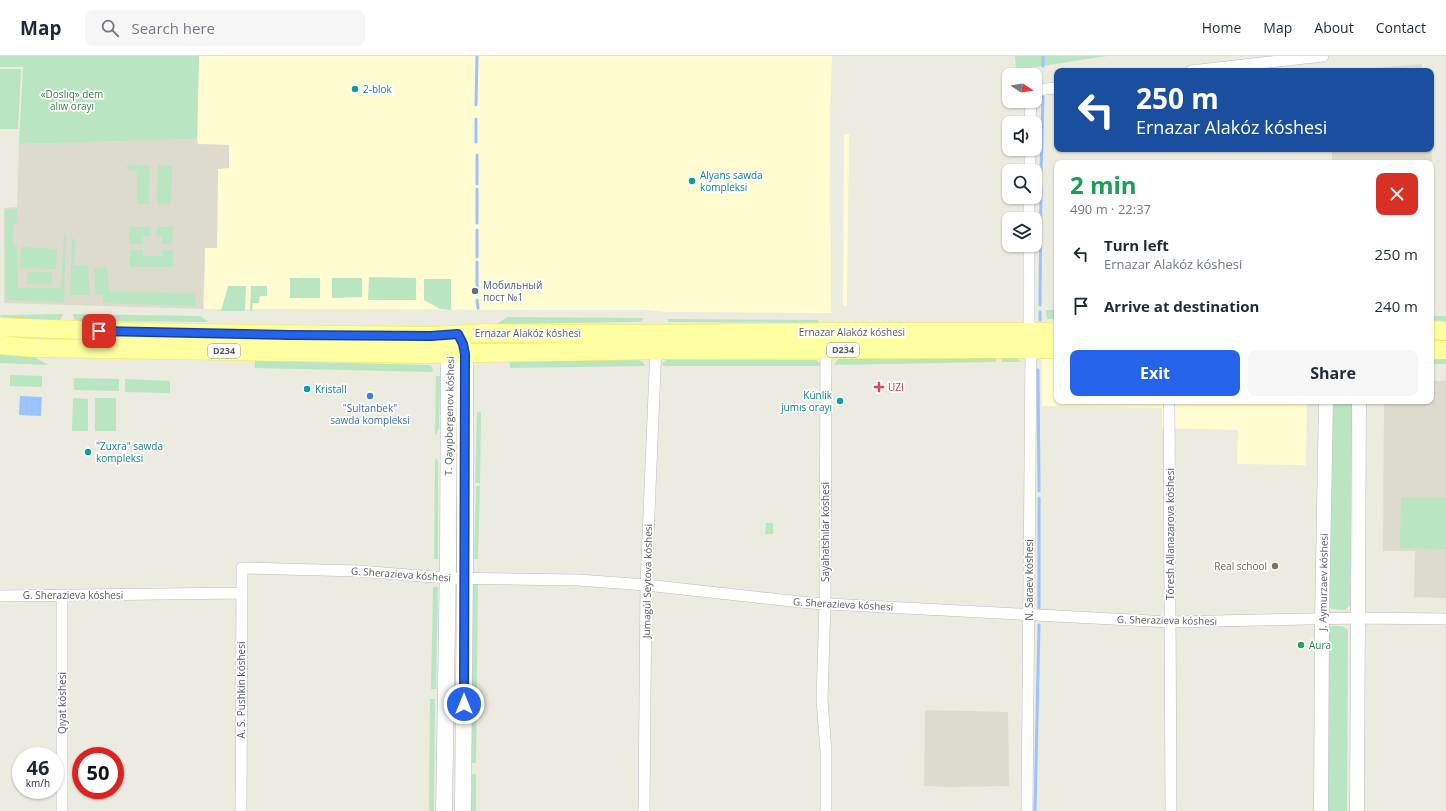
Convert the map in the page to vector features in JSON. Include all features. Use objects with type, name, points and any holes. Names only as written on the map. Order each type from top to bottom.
[{"type":"main road","name":"Ernazar Alakóz kóshesi","points":[[0,327],[157,341],[457,354],[831,332],[1030,340],[1054,348]]},
{"type":"main road","points":[[1434,330],[1446,330]]},
{"type":"main road","name":"Ernazar Alakóz kóshesi","points":[[0,346],[42,348],[157,341],[458,334],[826,350],[1030,340],[1054,333]]},
{"type":"main road","name":"T. Qayıpbergenov kóshesi","points":[[458,334],[452,344],[465,378],[463,811]]},
{"type":"main road","points":[[1434,350],[1446,350]]},
{"type":"main road","name":"T. Qayıpbergenov kóshesi","points":[[444,811],[448,380],[457,354]]},
{"type":"main road","points":[[448,380],[452,375],[457,373],[465,378]]},
{"type":"street","points":[[1217,68],[1323,56]]},
{"type":"street","points":[[1042,89],[1054,88]]},
{"type":"street","name":"N. Saraev kóshesi","points":[[1026,811],[1029,615],[1029,252]]},
{"type":"street","name":"Jumagúl Seytova kóshesi","points":[[644,811],[646,585],[656,342]]},
{"type":"street","name":"Sayahatshılar kóshesi","points":[[826,350],[825,604],[822,700],[826,752],[826,811]]},
{"type":"street","name":"Tóresh Allanazarova kóshesi","points":[[1169,404],[1171,811]]},
{"type":"street","name":"J. Aymurzaev kóshesi","points":[[1321,811],[1322,619],[1326,404]]},
{"type":"street","points":[[1357,811],[1358,404]]},
{"type":"street","name":"G. Sherazieva kóshesi","points":[[242,568],[358,571],[447,578],[560,579],[646,585],[825,604],[1170,622],[1358,618],[1446,619]]},
{"type":"street","name":"A. S. Pushkin kóshesi","points":[[241,811],[242,568]]},
{"type":"street","name":"G. Sherazieva kóshesi","points":[[0,596],[242,593]]},
{"type":"street","name":"Qıyat kóshesi","points":[[62,596],[62,811]]},
{"type":"shaded area","points":[[199,56],[832,56],[830,120],[831,313],[667,312],[645,310],[204,309],[205,247],[217,247],[218,169],[229,145],[197,144]]},
{"type":"shaded area","points":[[1422,64],[1422,68],[1374,68]]},
{"type":"shaded area","points":[[844,134],[849,134],[847,306],[843,306]]},
{"type":"shaded area","points":[[197,139],[198,144],[229,145],[229,168],[218,169],[217,248],[205,248],[203,309],[4,303],[4,208],[17,207],[19,144]]},
{"type":"shaded area","points":[[1332,152],[1432,152],[1432,160],[1332,160]]},
{"type":"shaded area","points":[[1042,359],[1054,359],[1054,404],[1307,404],[1306,465],[1237,464],[1238,430],[1162,428],[1162,408],[1042,406]]},
{"type":"shaded area","points":[[1434,381],[1446,381],[1446,598],[1414,597],[1415,551],[1383,551],[1384,404],[1434,404]]},
{"type":"shaded area","points":[[925,710],[1008,712],[1009,786],[924,786]]},
{"type":"green space","name":"«Doslıq» dem alıw orayı","points":[[0,56],[199,56],[197,139],[19,144],[23,67],[0,67]]},
{"type":"green space","points":[[1015,56],[1107,56],[1029,68],[1016,68]]},
{"type":"green space","points":[[0,69],[21,69],[18,129],[0,129]]},
{"type":"green space","points":[[127,165],[150,166],[149,204],[137,204],[137,171],[127,170]]},
{"type":"green space","points":[[158,165],[172,166],[171,204],[157,204]]},
{"type":"green space","points":[[5,210],[17,210],[17,224],[14,224],[13,245],[17,246],[18,288],[61,288],[64,236],[66,233],[64,302],[6,300]]},
{"type":"green space","points":[[129,227],[151,227],[151,236],[143,236],[143,244],[129,244]]},
{"type":"green space","points":[[157,227],[173,227],[172,244],[162,244],[162,236],[156,236]]},
{"type":"green space","points":[[72,239],[75,239],[74,265],[88,266],[90,295],[70,295]]},
{"type":"green space","points":[[21,247],[57,249],[56,269],[20,268]]},
{"type":"green space","points":[[130,250],[143,250],[143,256],[162,256],[162,250],[173,250],[173,267],[130,267]]},
{"type":"green space","points":[[94,267],[107,268],[109,292],[195,293],[196,306],[103,303],[103,295],[96,295]]},
{"type":"green space","points":[[27,272],[52,272],[52,284],[27,284]]},
{"type":"green space","points":[[369,277],[416,278],[416,300],[368,300]]},
{"type":"green space","points":[[290,278],[320,278],[320,298],[290,298]]},
{"type":"green space","points":[[332,278],[362,278],[362,297],[332,298]]},
{"type":"green space","points":[[424,279],[451,279],[451,310],[440,309],[424,300]]},
{"type":"green space","points":[[228,286],[246,286],[245,311],[221,311]]},
{"type":"green space","points":[[251,286],[267,286],[267,296],[260,296],[259,303],[253,303],[252,311],[250,311]]},
{"type":"green space","points":[[1046,310],[1054,310],[1054,319],[1047,319]]},
{"type":"green space","points":[[63,314],[60,320],[35,320],[1,317],[0,315]]},
{"type":"green space","points":[[73,314],[200,316],[209,322],[77,321],[74,319]]},
{"type":"green space","points":[[1434,316],[1446,316],[1446,321],[1434,320]]},
{"type":"green space","points":[[507,317],[644,318],[642,321],[638,322],[497,324]]},
{"type":"green space","points":[[667,319],[818,320],[819,323],[669,322]]},
{"type":"green space","points":[[0,355],[34,357],[49,365],[0,363]]},
{"type":"green space","points":[[996,358],[996,362],[834,365],[838,359]]},
{"type":"green space","points":[[1002,358],[1016,358],[1021,362],[1002,362]]},
{"type":"green space","points":[[1434,359],[1446,359],[1446,364],[1434,364]]},
{"type":"green space","points":[[638,360],[643,362],[645,366],[510,368],[510,362]]},
{"type":"green space","points":[[667,360],[816,360],[820,363],[820,366],[662,366],[663,362]]},
{"type":"green space","points":[[255,361],[429,365],[432,367],[433,372],[255,368]]},
{"type":"green space","points":[[10,375],[42,376],[42,387],[10,386]]},
{"type":"green space","points":[[436,376],[440,376],[439,428],[435,437]]},
{"type":"green space","points":[[74,378],[119,379],[119,391],[74,390]]},
{"type":"green space","points":[[125,379],[170,381],[170,393],[125,392]]},
{"type":"green space","points":[[73,398],[88,399],[88,431],[72,431]]},
{"type":"green space","points":[[95,398],[116,398],[116,431],[95,431]]},
{"type":"green space","points":[[1332,404],[1353,404],[1350,605],[1345,610],[1332,609],[1328,605]]},
{"type":"green space","points":[[477,412],[481,412],[480,483],[475,483]]},
{"type":"green space","points":[[435,457],[438,462],[438,559],[434,559]]},
{"type":"green space","points":[[476,486],[480,486],[478,559],[474,559]]},
{"type":"green space","points":[[1401,497],[1446,498],[1446,549],[1400,548]]},
{"type":"green space","points":[[766,523],[773,523],[773,534],[765,534]]},
{"type":"green space","points":[[473,584],[478,584],[476,763],[471,763]]},
{"type":"green space","points":[[433,587],[438,587],[436,689],[431,689]]},
{"type":"green space","points":[[1332,626],[1343,627],[1348,631],[1347,811],[1327,811],[1328,629]]},
{"type":"green space","points":[[430,699],[435,699],[434,811],[429,811]]},
{"type":"green space","points":[[472,774],[476,774],[476,811],[471,811]]},
{"type":"water","points":[[20,396],[42,397],[41,416],[19,415]]},
{"type":"waterway","points":[[476,105],[477,56]]},
{"type":"waterway","points":[[1043,56],[1043,66]]},
{"type":"waterway","points":[[1041,164],[1043,97]]},
{"type":"waterway","points":[[476,119],[476,142]]},
{"type":"waterway","points":[[477,155],[477,184]]},
{"type":"waterway","points":[[477,189],[477,223]]},
{"type":"waterway","points":[[1040,305],[1041,204]]},
{"type":"waterway","points":[[477,230],[477,257]]},
{"type":"waterway","points":[[477,262],[477,294]]},
{"type":"waterway","points":[[477,300],[478,308]]},
{"type":"waterway","points":[[1040,312],[1040,320]]},
{"type":"waterway","points":[[1038,370],[1039,491]]},
{"type":"waterway","points":[[1039,498],[1039,609]]},
{"type":"waterway","points":[[1035,811],[1039,625]]},
{"type":"place","name":"2-blok","points":[[355,89]]},
{"type":"place","name":"Alyans sawda kompleksi","points":[[692,181]]},
{"type":"place","name":"Мобильный пост №1","points":[[475,291]]},
{"type":"place","name":"UZI","points":[[879,387]]},
{"type":"place","name":"Kristall","points":[[307,389]]},
{"type":"place","name":"\"Sultanbek\" sawda kompleksi","points":[[370,396]]},
{"type":"place","name":"Kúnlik jumıs orayı","points":[[840,401]]},
{"type":"place","name":"\"Zuxra\" sawda kompleksi","points":[[88,452]]},
{"type":"place","name":"Real school","points":[[1275,566]]},
{"type":"place","name":"Aura","points":[[1301,645]]},
{"type":"route","points":[[99,331],[289,335],[431,336],[458,334],[463,344],[465,354],[464,704]]}]
